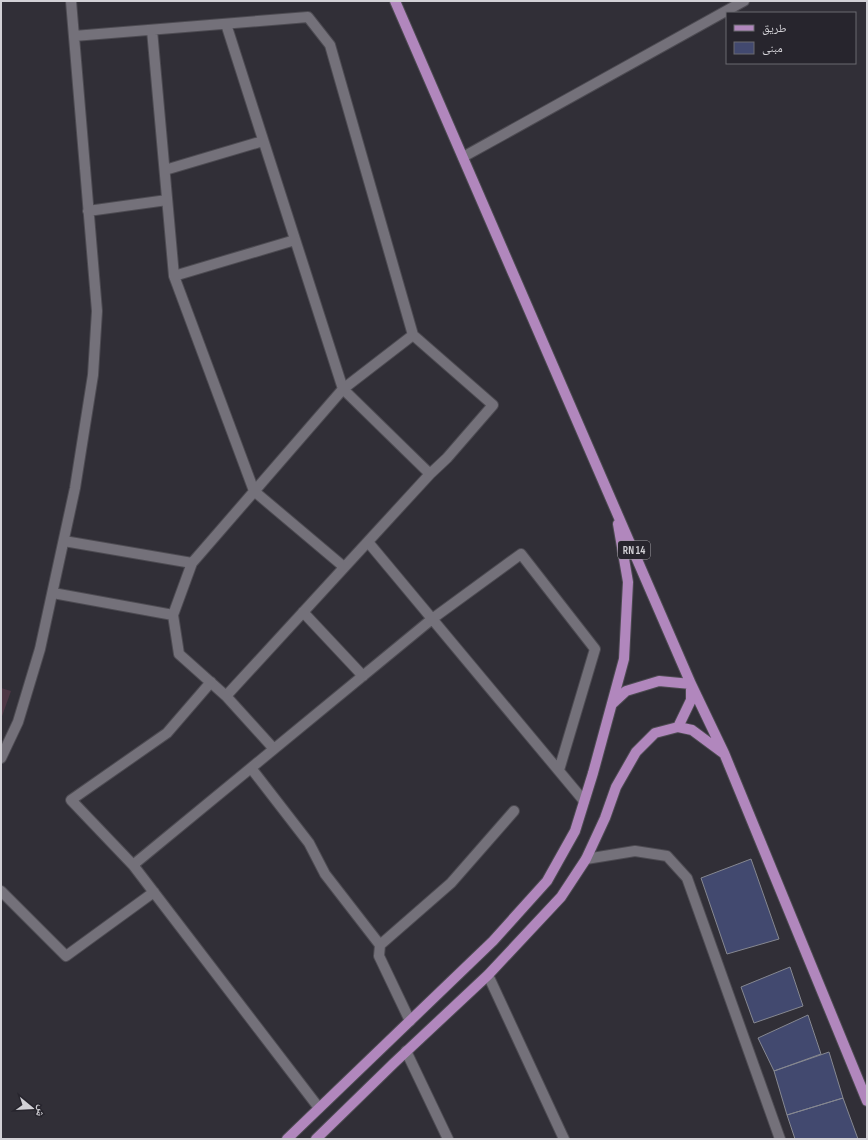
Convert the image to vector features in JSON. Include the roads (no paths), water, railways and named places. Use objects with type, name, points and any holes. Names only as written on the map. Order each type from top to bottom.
[{"type":"main road","name":"RN 14","points":[[395,1],[691,684],[724,753],[867,1101]]},
{"type":"main road","points":[[287,1139],[493,941],[547,881],[575,831],[624,659],[628,582],[615,506]]},
{"type":"main road","points":[[612,704],[626,691],[659,681],[691,684],[691,700],[678,727]]},
{"type":"main road","points":[[316,1139],[406,1051],[488,975],[562,897],[586,858],[605,818],[616,787],[636,752],[655,733],[678,727],[692,730],[724,753]]},
{"type":"street","points":[[1,758],[20,715],[40,649],[75,488],[93,375],[97,312],[71,1]]},
{"type":"street","points":[[463,157],[744,1]]},
{"type":"street","points":[[74,36],[308,17],[330,45],[413,335],[493,405],[447,458],[430,474],[226,696]]},
{"type":"street","points":[[226,24],[343,389],[430,474]]},
{"type":"street","points":[[152,30],[174,276],[254,491],[344,567]]},
{"type":"street","points":[[165,170],[264,141]]},
{"type":"street","points":[[88,211],[167,200]]},
{"type":"street","points":[[174,276],[295,240]]},
{"type":"street","points":[[274,749],[226,696],[179,654],[174,615],[192,563],[343,389],[413,335]]},
{"type":"street","points":[[64,541],[192,563]]},
{"type":"street","points":[[368,542],[584,801]]},
{"type":"street","points":[[132,865],[432,619],[521,554],[595,649],[559,770]]},
{"type":"street","points":[[52,593],[174,615]]},
{"type":"street","points":[[303,612],[364,676]]},
{"type":"street","points":[[211,682],[166,733],[71,800],[132,865],[154,892],[319,1108]]},
{"type":"street","points":[[251,768],[309,843],[325,874],[380,945],[379,956],[410,1021]]},
{"type":"street","points":[[380,945],[451,883],[514,811]]},
{"type":"street","points":[[586,858],[635,851],[666,856],[687,878],[780,1139]]},
{"type":"street","points":[[1,892],[66,956],[154,892]]},
{"type":"street","points":[[488,975],[564,1139]]},
{"type":"street","points":[[406,1051],[448,1139]]}]
